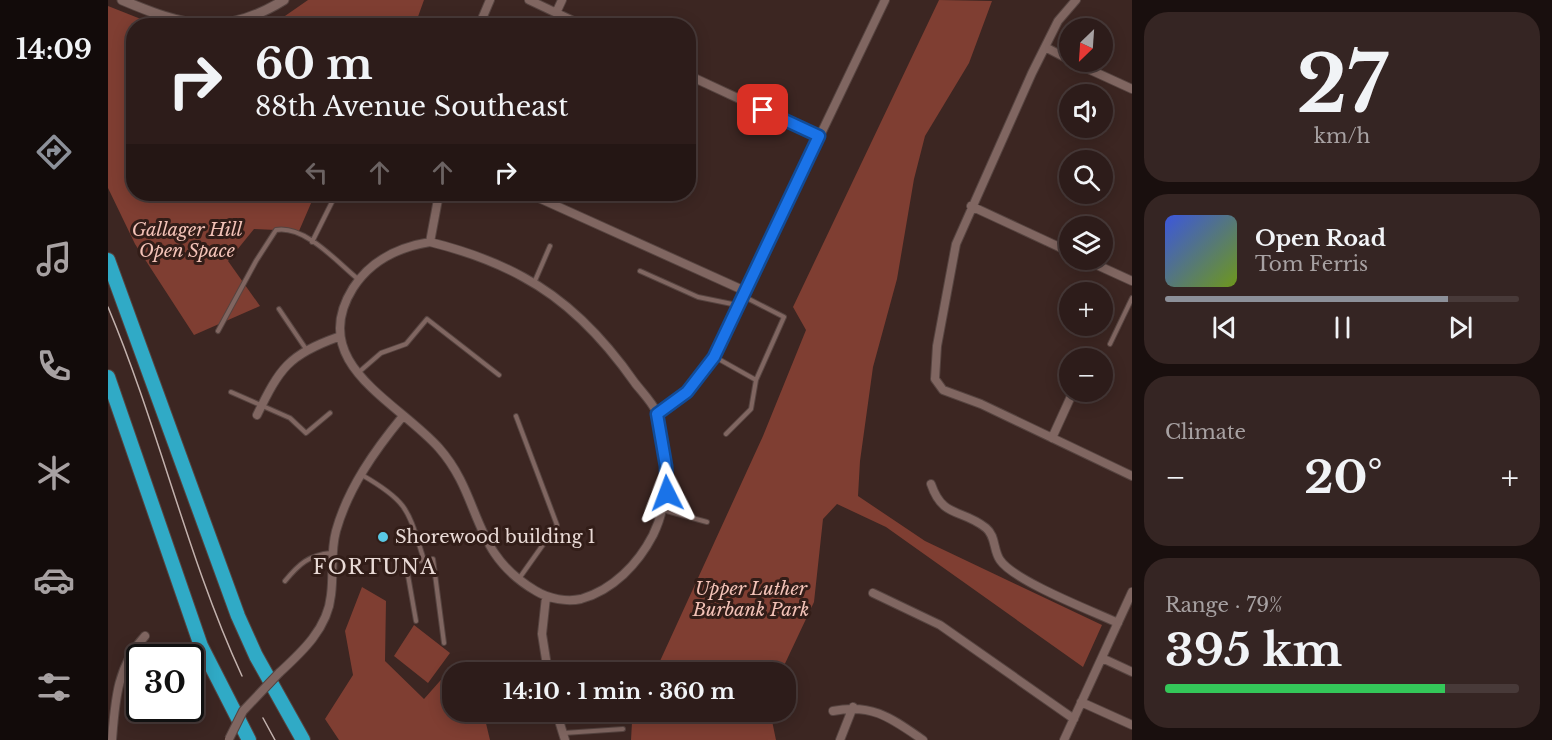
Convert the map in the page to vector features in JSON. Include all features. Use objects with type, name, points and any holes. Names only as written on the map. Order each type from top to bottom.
[{"type":"highway","points":[[108,260],[238,616],[256,656],[303,740]]},
{"type":"highway","points":[[108,376],[201,646],[249,740]]},
{"type":"street","points":[[122,0],[167,18]]},
{"type":"street","points":[[245,18],[284,0]]},
{"type":"street","points":[[482,18],[490,0]]},
{"type":"street","points":[[529,0],[568,18]]},
{"type":"street","points":[[556,12],[562,0]]},
{"type":"street","points":[[657,414],[687,392],[714,357],[885,0]]},
{"type":"street","points":[[1076,0],[1058,21],[1045,47],[971,206],[956,244],[937,346],[935,379],[943,390],[981,404],[1132,476]]},
{"type":"street","points":[[1045,47],[1059,55]]},
{"type":"street","points":[[1095,72],[1132,89]]},
{"type":"street","points":[[696,79],[819,136]]},
{"type":"street","points":[[430,242],[438,201]]},
{"type":"street","points":[[545,201],[744,293]]},
{"type":"street","points":[[971,206],[1059,247]]},
{"type":"street","points":[[430,242],[490,261],[533,283],[561,302],[608,344],[657,414],[666,466],[667,493],[662,510],[649,542],[639,556],[622,576],[603,591],[575,600],[546,597],[517,580],[497,559],[477,522],[452,466],[438,447],[359,373],[346,357],[338,337],[345,301],[358,279],[390,253],[409,245],[430,242]]},
{"type":"street","points":[[1108,270],[1132,281]]},
{"type":"street","points":[[257,415],[284,367],[306,349],[338,337]]},
{"type":"street","points":[[1052,438],[1068,402]]},
{"type":"street","points":[[229,739],[243,711],[310,642],[324,618],[332,594],[331,553],[337,528],[361,474],[403,416]]},
{"type":"street","points":[[931,484],[937,500],[946,508],[981,524],[992,532],[1000,561],[1017,574],[1118,623]]},
{"type":"street","points":[[1064,740],[1132,592]]},
{"type":"street","points":[[873,593],[940,625],[1074,719]]},
{"type":"street","points":[[546,597],[542,634],[546,662]]},
{"type":"street","points":[[112,740],[115,698],[122,670],[129,655],[145,636]]},
{"type":"street","points":[[1102,658],[1132,672]]},
{"type":"street","points":[[1082,702],[1132,725]]},
{"type":"street","points":[[840,740],[853,707]]},
{"type":"street","points":[[833,711],[853,707],[862,708],[892,719],[922,740]]},
{"type":"street","points":[[559,722],[564,737]]},
{"type":"lane","points":[[312,242],[332,201]]},
{"type":"lane","points":[[218,331],[256,261],[276,230],[288,228],[312,242],[358,279]]},
{"type":"lane","points":[[533,283],[550,246]]},
{"type":"lane","points":[[640,271],[698,297],[738,305]]},
{"type":"lane","points":[[726,434],[751,409],[756,380],[784,317],[744,293]]},
{"type":"lane","points":[[1110,344],[1132,298]]},
{"type":"lane","points":[[279,309],[306,349]]},
{"type":"lane","points":[[359,373],[381,352],[406,344],[428,319],[499,375]]},
{"type":"lane","points":[[714,357],[756,380]]},
{"type":"lane","points":[[231,392],[290,418],[306,433],[330,413]]},
{"type":"lane","points":[[516,416],[557,525],[517,580]]},
{"type":"lane","points":[[361,474],[389,490],[408,510],[424,560]]},
{"type":"lane","points":[[662,510],[707,522]]},
{"type":"lane","points":[[285,581],[303,561],[315,554],[331,553]]},
{"type":"lane","points":[[416,621],[406,564],[433,559],[444,643]]},
{"type":"lane","points":[[564,737],[623,729]]},
{"type":"green space","points":[[308,0],[424,0],[418,18],[282,18]]},
{"type":"green space","name":"Upper Luther Burbank Park","points":[[939,0],[992,1],[969,63],[925,136],[914,179],[897,279],[873,367],[860,461],[858,496],[925,541],[1102,625],[1083,667],[886,527],[837,504],[823,519],[814,602],[786,662],[660,662],[763,436],[806,330],[793,307]]},
{"type":"green space","name":"Gallager Hill Open Space","points":[[108,6],[138,18],[126,18],[126,201],[312,201],[299,231],[254,229],[228,261],[260,306],[194,335],[135,244],[108,188]]},
{"type":"green space","points":[[362,587],[386,601],[385,661],[424,699],[442,679],[442,722],[486,722],[490,740],[339,740],[325,719],[353,675],[345,631]]},
{"type":"green space","points":[[414,625],[450,653],[428,683],[394,656]]},
{"type":"green space","points":[[632,722],[772,722],[776,740],[631,740]]},
{"type":"tram line","points":[[108,307],[143,399],[205,585],[242,676]]},
{"type":"tram line","points":[[263,718],[275,740]]},
{"type":"place","name":"Shorewood building 1","points":[[383,537]]},
{"type":"district","name":"FORTUNA","points":[[375,567]]},
{"type":"route","points":[[667,493],[666,466],[657,414],[687,392],[705,372],[714,357],[819,136],[763,110]]}]
